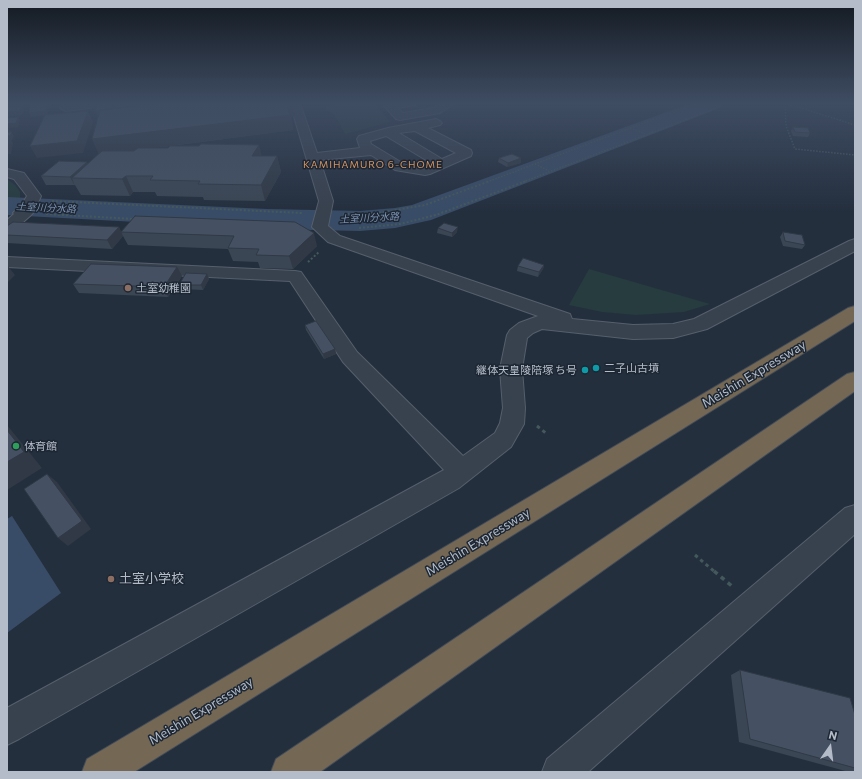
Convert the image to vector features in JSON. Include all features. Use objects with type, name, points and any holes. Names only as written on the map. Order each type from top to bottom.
[{"type":"highway","name":"Meishin Expressway","points":[[100,772],[855,312]]},
{"type":"highway","points":[[289,772],[855,380]]},
{"type":"street","points":[[306,139],[312,157],[323,214],[334,239],[522,303],[583,326]]},
{"type":"street","points":[[363,139],[365,146],[400,168],[426,171],[466,153],[440,139]]},
{"type":"street","points":[[400,139],[442,164]]},
{"type":"street","points":[[312,157],[373,151]]},
{"type":"street","points":[[7,173],[19,176],[34,196],[28,207],[7,228]]},
{"type":"street","points":[[7,727],[450,480],[503,440],[512,424],[514,408],[510,370],[517,335],[526,328],[540,322],[633,332],[673,331],[700,324],[855,244]]},
{"type":"street","points":[[7,262],[295,276],[350,357],[462,471]]},
{"type":"street","points":[[560,772],[855,517]]},
{"type":"path","points":[[28,207],[366,214],[414,208],[600,139]]},
{"type":"path","points":[[323,214],[369,227],[418,220],[436,215],[632,139]]},
{"type":"path","points":[[791,139],[795,149],[855,155]]},
{"type":"path","points":[[536,164],[550,171]]},
{"type":"path","points":[[28,207],[141,219]]},
{"type":"path","points":[[695,555],[755,604]]},
{"type":"green space","points":[[7,179],[16,186],[20,192],[20,199],[7,198]]},
{"type":"green space","points":[[589,269],[710,304],[684,312],[636,315],[602,312],[569,305]]},
{"type":"water","points":[[12,516],[61,593],[7,633],[7,519]]},
{"type":"building","points":[[33,139],[78,139],[77,141],[30,146]]},
{"type":"building","points":[[201,144],[259,145],[252,156],[277,156],[261,185],[198,184],[200,181],[150,180],[153,176],[126,176],[122,179],[72,178],[102,151],[134,151],[138,148],[168,148],[170,146],[199,146]]},
{"type":"building","points":[[512,154],[521,158],[508,163],[499,158]]},
{"type":"building","points":[[59,161],[87,162],[70,177],[41,176]]},
{"type":"building","points":[[135,216],[295,222],[314,233],[289,256],[256,255],[259,249],[228,248],[234,236],[121,232]]},
{"type":"building","points":[[13,222],[119,227],[107,240],[7,235],[7,226]]},
{"type":"building","points":[[444,223],[458,227],[452,233],[438,228]]},
{"type":"building","points":[[783,232],[802,235],[805,245],[785,241]]},
{"type":"building","points":[[523,258],[544,265],[539,272],[518,266]]},
{"type":"building","points":[[91,264],[177,267],[164,287],[73,284]]},
{"type":"building","points":[[186,273],[207,274],[201,285],[179,285]]},
{"type":"building","points":[[316,321],[335,349],[323,354],[305,325]]},
{"type":"building","points":[[7,430],[24,452],[7,462]]},
{"type":"building","points":[[47,474],[82,521],[58,538],[24,489]]},
{"type":"building","points":[[740,670],[850,698],[855,715],[855,768],[750,739]]},
{"type":"waterway","name":"土室川分水路","points":[[7,206],[267,219],[360,221],[395,218],[420,213],[615,139]]},
{"type":"place","name":"土室幼稚園","points":[[128,288]]},
{"type":"place","name":"二子山古墳","points":[[596,368]]},
{"type":"place","name":"継体天皇陵陪塚 ち号","points":[[585,370]]},
{"type":"place","name":"体育館","points":[[16,446]]},
{"type":"place","name":"土室小学校","points":[[111,579]]},
{"type":"district","name":"KAMIHAMURO 6-CHOME","points":[[373,165]]}]
